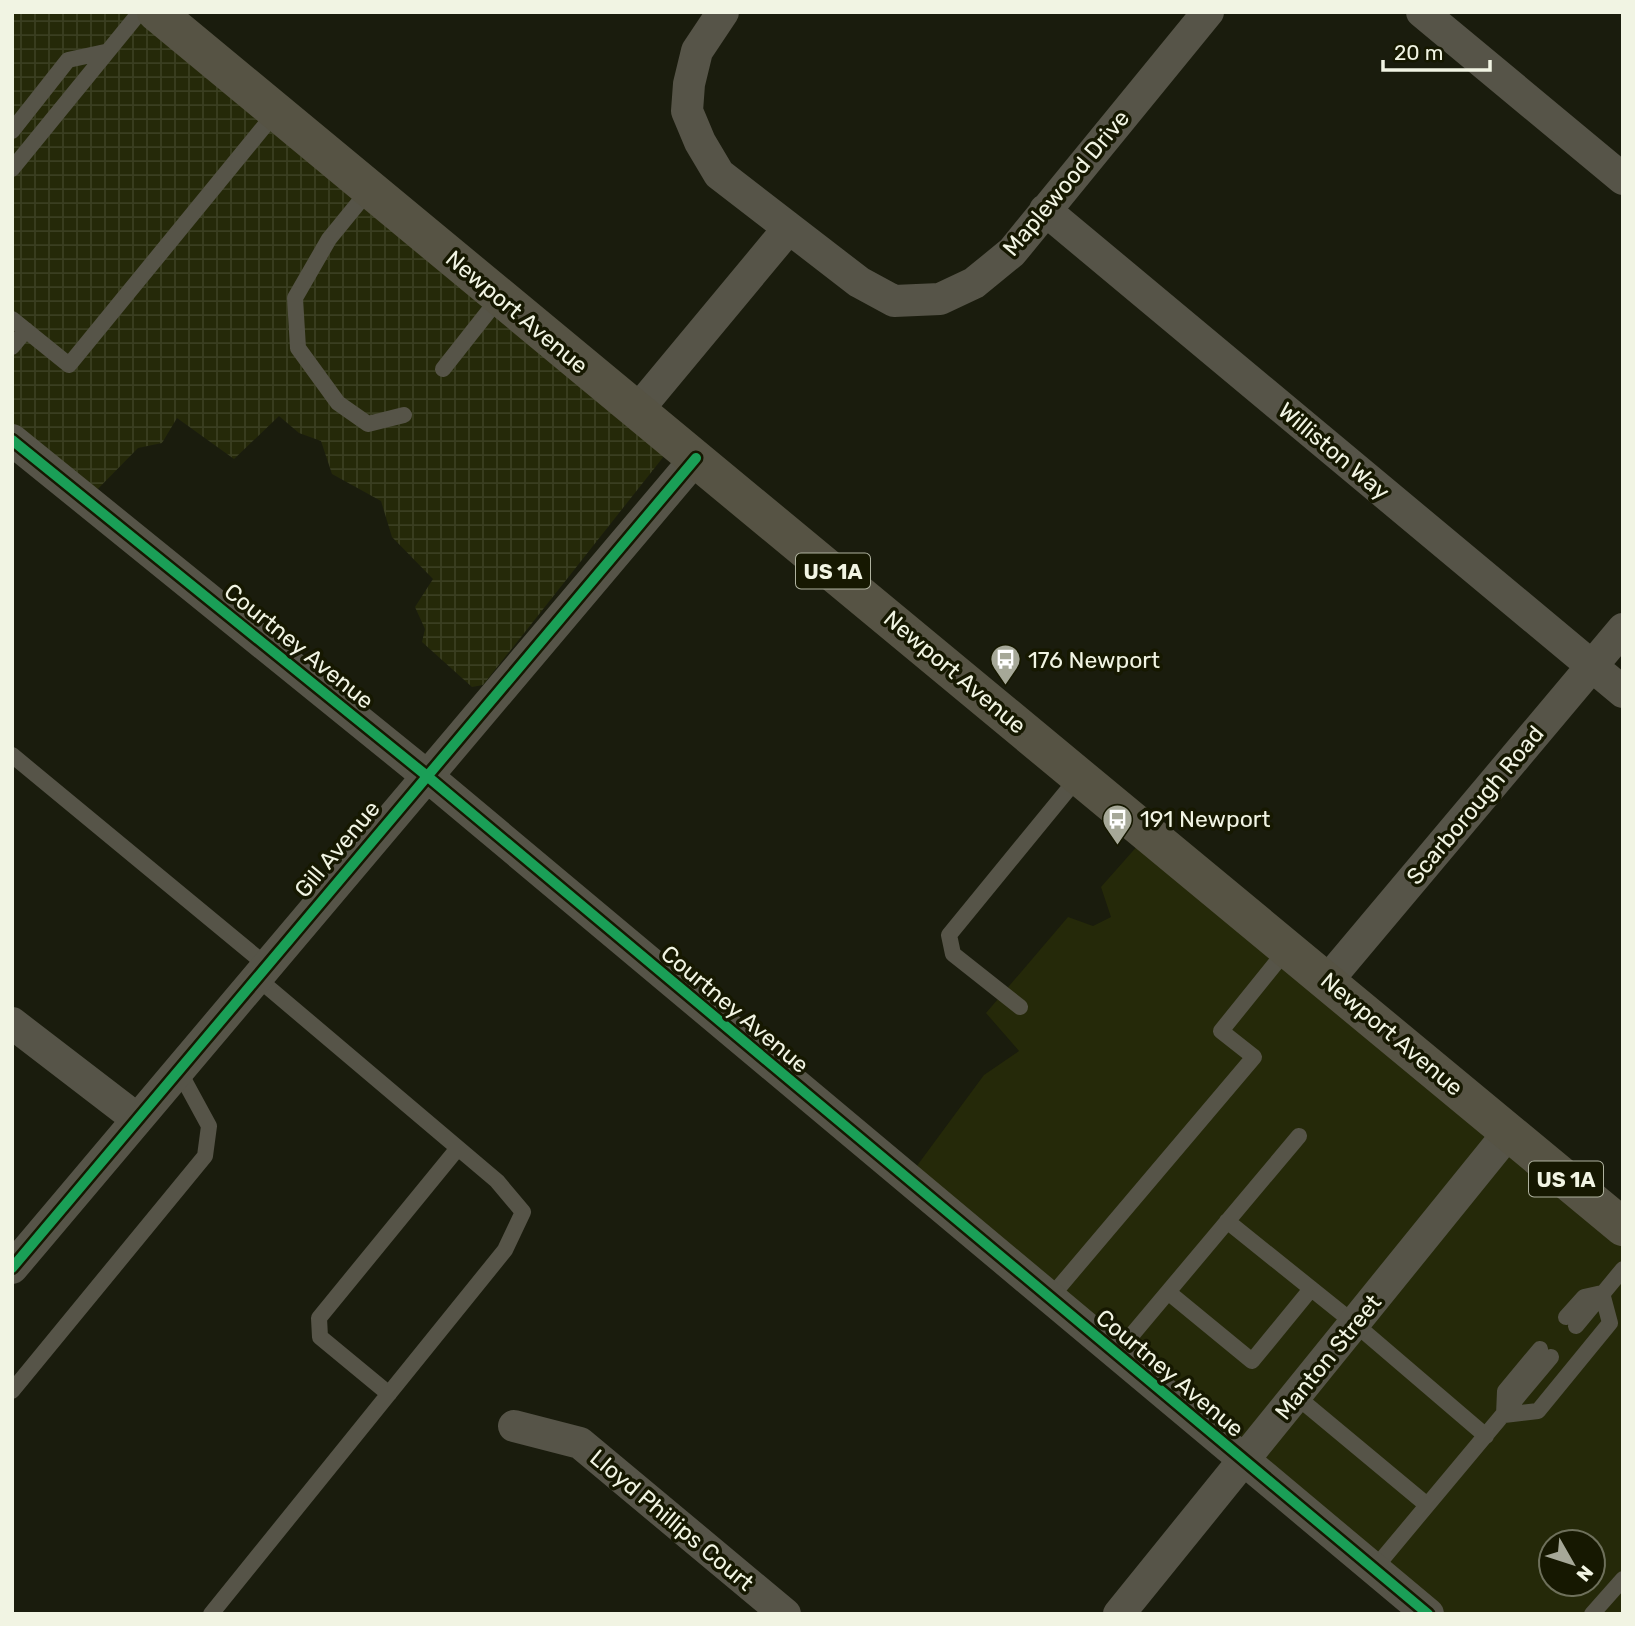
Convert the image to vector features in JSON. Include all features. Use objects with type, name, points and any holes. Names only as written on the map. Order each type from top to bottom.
[{"type":"main road","name":"Newport Avenue","points":[[156,12],[1623,1227]]},
{"type":"street","name":"Maplewood Drive","points":[[723,12],[697,51],[689,84],[687,111],[700,142],[719,174],[859,282],[894,301],[940,299],[974,283],[1012,252],[1208,12]]},
{"type":"street","points":[[1422,12],[1623,179]]},
{"type":"street","name":"Williston Way","points":[[1045,210],[1623,692]]},
{"type":"street","points":[[636,412],[788,229]]},
{"type":"street","name":"Courtney Avenue","points":[[12,440],[426,776],[1242,1462],[1428,1614]]},
{"type":"street","name":"Gill Avenue","points":[[12,1268],[696,458]]},
{"type":"street","name":"Scarborough Road","points":[[1328,980],[1623,629]]},
{"type":"street","points":[[12,1023],[137,1119]]},
{"type":"street","name":"Manton Street","points":[[1119,1614],[1509,1132]]},
{"type":"street","name":"Lloyd Phillips Court","points":[[514,1426],[580,1443],[785,1614]]},
{"type":"lane","points":[[12,169],[140,12]]},
{"type":"lane","points":[[12,131],[68,60],[105,52]]},
{"type":"lane","points":[[12,319],[69,365],[276,112]]},
{"type":"lane","points":[[369,190],[329,239],[295,298],[298,348],[338,403],[368,424],[404,415]]},
{"type":"lane","points":[[443,369],[499,298]]},
{"type":"lane","points":[[12,346],[26,330]]},
{"type":"lane","points":[[12,755],[497,1181],[523,1212],[505,1250],[211,1614]]},
{"type":"lane","points":[[1020,1007],[953,954],[950,935],[1080,775]]},
{"type":"lane","points":[[1049,1299],[1254,1057],[1221,1031],[1288,948]]},
{"type":"lane","points":[[12,1391],[205,1156],[209,1126],[178,1069]]},
{"type":"lane","points":[[1115,1355],[1298,1136]]},
{"type":"lane","points":[[389,1394],[320,1338],[319,1318],[458,1148]]},
{"type":"lane","points":[[1227,1222],[1354,1323],[1486,1436]]},
{"type":"lane","points":[[1571,1322],[1623,1269]]},
{"type":"lane","points":[[1168,1292],[1252,1361],[1311,1289]]},
{"type":"lane","points":[[1504,1415],[1538,1411],[1610,1323],[1602,1293]]},
{"type":"lane","points":[[1374,1569],[1504,1415],[1545,1353]]},
{"type":"lane","points":[[1296,1396],[1427,1506]]},
{"type":"lane","points":[[1592,1614],[1623,1579]]},
{"type":"shaded area","points":[[12,12],[153,12],[672,446],[483,685],[472,687],[422,642],[425,629],[415,607],[433,579],[392,537],[381,501],[332,474],[321,441],[299,433],[279,416],[234,459],[177,418],[162,443],[138,448],[87,500],[12,440]]},
{"type":"shaded area","points":[[1147,835],[1623,1227],[1623,1614],[1434,1614],[905,1182],[984,1075],[1019,1051],[986,1013],[1068,917],[1093,926],[1111,917],[1101,887]]},
{"type":"cycle path","points":[[12,440],[427,776],[1428,1614]]},
{"type":"cycle path","points":[[12,1268],[696,458]]},
{"type":"place","name":"176 Newport","points":[[1005,687]]},
{"type":"place","name":"191 Newport","points":[[1117,846]]}]
